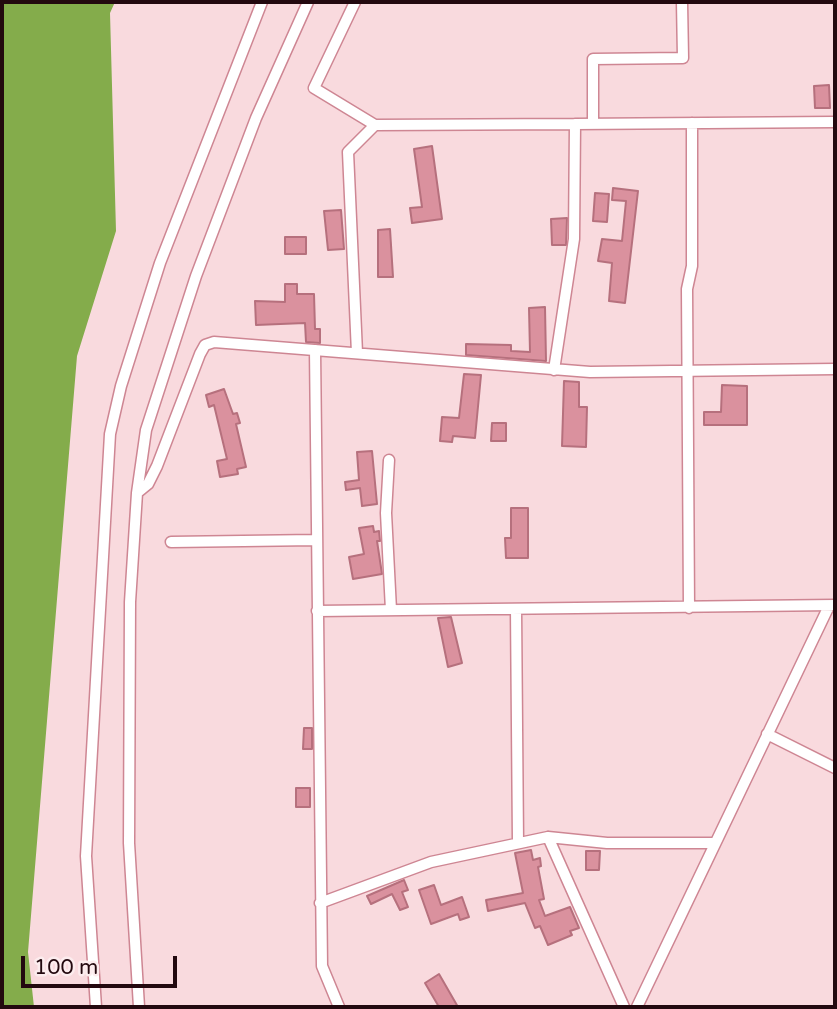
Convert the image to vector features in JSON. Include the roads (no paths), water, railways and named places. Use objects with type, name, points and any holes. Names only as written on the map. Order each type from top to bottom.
[{"type":"street","points":[[96,1007],[86,856],[110,434],[121,386],[160,263],[262,2]]},
{"type":"street","points":[[139,1007],[129,843],[131,602],[137,494],[146,430],[169,351],[256,118],[308,2]]},
{"type":"street","points":[[355,2],[314,88],[375,125],[835,122]]},
{"type":"street","points":[[593,124],[593,59],[683,58],[682,2]]},
{"type":"street","points":[[689,608],[687,289],[692,266],[692,123]]},
{"type":"street","points":[[554,370],[574,239],[575,124]]},
{"type":"street","points":[[357,353],[348,152],[375,125]]},
{"type":"street","points":[[137,494],[148,484],[157,467],[205,345],[226,342],[554,370],[835,369]]},
{"type":"street","points":[[315,349],[322,966],[339,1007]]},
{"type":"street","points":[[389,460],[386,513],[391,610]]},
{"type":"street","points":[[171,542],[316,540]]},
{"type":"street","points":[[317,611],[832,606],[713,843],[637,1007]]},
{"type":"street","points":[[516,609],[518,843]]},
{"type":"street","points":[[767,734],[835,768]]},
{"type":"street","points":[[320,903],[431,862],[548,836],[607,843],[713,843]]},
{"type":"street","points":[[548,836],[624,1007]]}]
